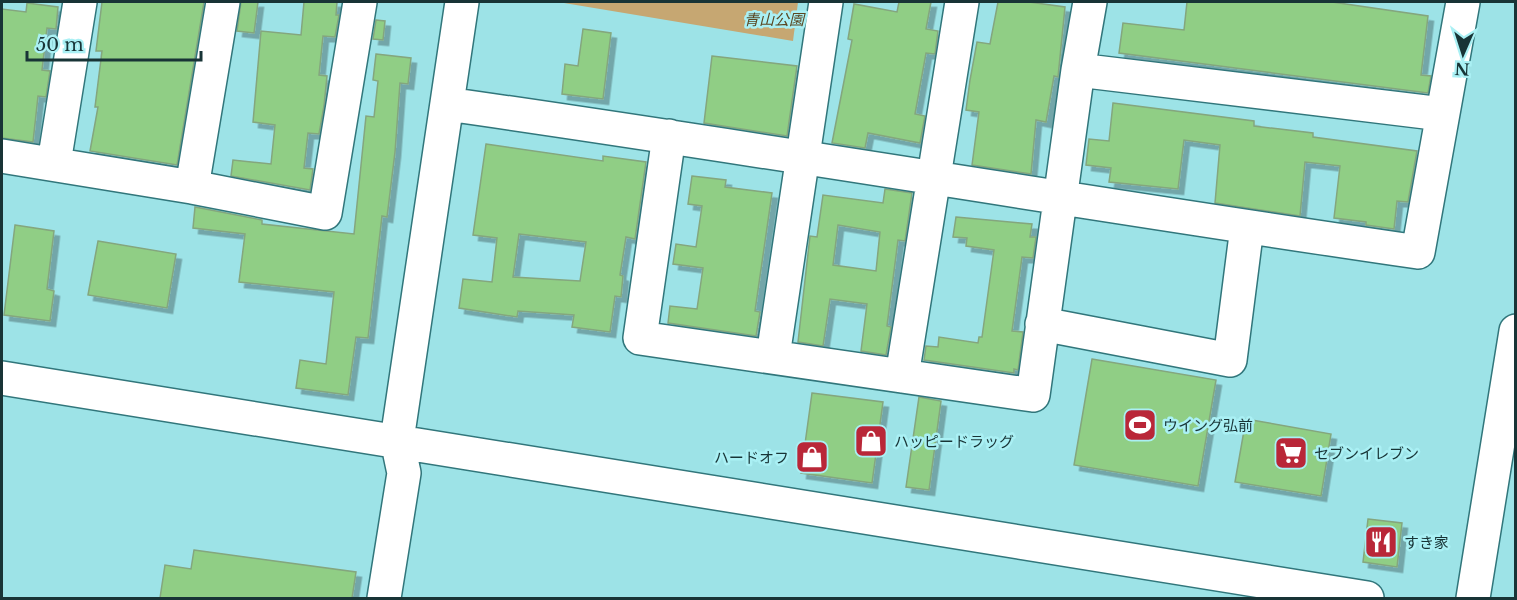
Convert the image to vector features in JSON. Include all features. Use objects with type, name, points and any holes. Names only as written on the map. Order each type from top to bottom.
[{"type":"street","points":[[54,163],[80,2]]},
{"type":"street","points":[[192,187],[223,2]]},
{"type":"street","points":[[2,156],[192,187],[325,213],[360,2]]},
{"type":"street","points":[[384,598],[404,473],[397,440],[462,2]]},
{"type":"street","points":[[773,356],[826,2]]},
{"type":"street","points":[[902,376],[962,2]]},
{"type":"street","points":[[669,136],[640,338],[1033,394],[1078,70],[1090,2]]},
{"type":"street","points":[[447,104],[934,176],[1061,199],[1418,252],[1463,2]]},
{"type":"street","points":[[1078,70],[1442,114]]},
{"type":"street","points":[[1042,324],[1230,360],[1246,227]]},
{"type":"street","points":[[1473,598],[1515,331]]},
{"type":"street","points":[[2,378],[1367,598]]},
{"type":"green space","name":"青山公園","points":[[558,2],[798,2],[793,41]]},
{"type":"building","points":[[102,2],[204,2],[177,165],[90,151],[98,107],[95,107],[102,51],[96,51]]},
{"type":"building","points":[[241,2],[258,2],[254,33],[237,31]]},
{"type":"building","points":[[304,2],[337,2],[336,15],[339,15],[335,37],[323,36],[319,75],[327,76],[324,106],[319,134],[308,133],[304,168],[313,169],[310,190],[231,176],[233,160],[271,164],[275,125],[253,122],[261,31],[301,35]]},
{"type":"building","points":[[899,2],[931,2],[926,29],[938,31],[935,54],[926,53],[915,114],[925,116],[920,143],[868,133],[865,148],[832,143],[852,40],[848,39],[854,4],[897,12]]},
{"type":"building","points":[[998,2],[1029,2],[1065,7],[1058,77],[1054,76],[1046,122],[1036,120],[1031,174],[972,165],[979,112],[966,110],[970,80],[977,42],[990,44]]},
{"type":"building","points":[[1187,2],[1332,2],[1428,16],[1421,75],[1431,76],[1428,93],[1119,53],[1123,23],[1184,30]]},
{"type":"building","points":[[27,3],[58,7],[56,29],[47,28],[42,70],[50,71],[46,97],[38,96],[33,142],[2,138],[2,9],[26,12]]},
{"type":"building","points":[[376,20],[385,21],[383,40],[373,39]]},
{"type":"building","points":[[583,29],[611,33],[603,99],[562,94],[565,64],[578,66]]},
{"type":"building","points":[[376,54],[411,58],[408,84],[400,83],[387,217],[382,216],[368,338],[356,337],[348,395],[296,388],[300,360],[326,364],[334,292],[239,282],[245,234],[193,228],[195,207],[262,220],[262,224],[354,234],[366,116],[374,117],[378,81],[373,80]]},
{"type":"building","points":[[712,56],[797,66],[787,136],[704,123]]},
{"type":"building","points":[[1113,103],[1254,121],[1254,126],[1313,133],[1313,137],[1417,151],[1408,202],[1397,201],[1394,229],[1366,225],[1366,222],[1334,218],[1340,166],[1305,162],[1300,216],[1215,203],[1220,145],[1184,140],[1178,189],[1109,182],[1111,168],[1086,165],[1089,139],[1109,141]]},
{"type":"building","points":[[486,144],[603,161],[603,156],[646,162],[635,239],[626,237],[620,275],[623,276],[621,297],[615,296],[610,332],[572,327],[574,315],[518,311],[517,317],[459,308],[463,279],[492,282],[497,238],[473,235]],"holes":[[[519,234],[586,242],[580,281],[513,277]]]},
{"type":"building","points":[[692,176],[726,180],[725,187],[772,193],[755,311],[760,312],[756,336],[668,323],[670,306],[697,309],[703,268],[673,264],[676,244],[696,247],[702,206],[688,204]]},
{"type":"building","points":[[885,189],[912,193],[905,241],[898,240],[887,326],[891,327],[886,355],[861,351],[867,304],[830,299],[823,346],[798,342],[810,236],[817,237],[823,195],[883,203]],"holes":[[[838,225],[880,232],[876,271],[833,265]]]},
{"type":"building","points":[[956,217],[1032,224],[1030,237],[1036,237],[1033,258],[1022,257],[1012,331],[1023,332],[1018,370],[1014,369],[1014,373],[924,360],[926,346],[938,347],[939,337],[978,343],[979,337],[982,337],[994,250],[966,246],[967,238],[953,237]]},
{"type":"building","points":[[15,225],[54,231],[47,289],[54,291],[50,321],[4,315]]},
{"type":"building","points":[[98,241],[176,254],[167,308],[88,295]]},
{"type":"building","points":[[1092,359],[1216,380],[1198,486],[1074,465]]},
{"type":"building","points":[[812,393],[883,402],[872,483],[801,473]]},
{"type":"building","points":[[919,397],[941,401],[929,490],[906,487]]},
{"type":"building","points":[[1246,419],[1331,434],[1321,496],[1235,482]]},
{"type":"building","points":[[1368,519],[1402,523],[1397,567],[1363,562]]},
{"type":"building","points":[[194,550],[356,572],[352,598],[160,598],[165,565],[191,569]]},
{"type":"place","name":"ウイング弘前","points":[[1140,425]]},
{"type":"place","name":"ハッピードラッグ","points":[[871,441]]},
{"type":"place","name":"セブンイレブン","points":[[1291,453]]},
{"type":"place","name":"ハードオフ","points":[[812,457]]},
{"type":"place","name":"すき家","points":[[1381,542]]}]
